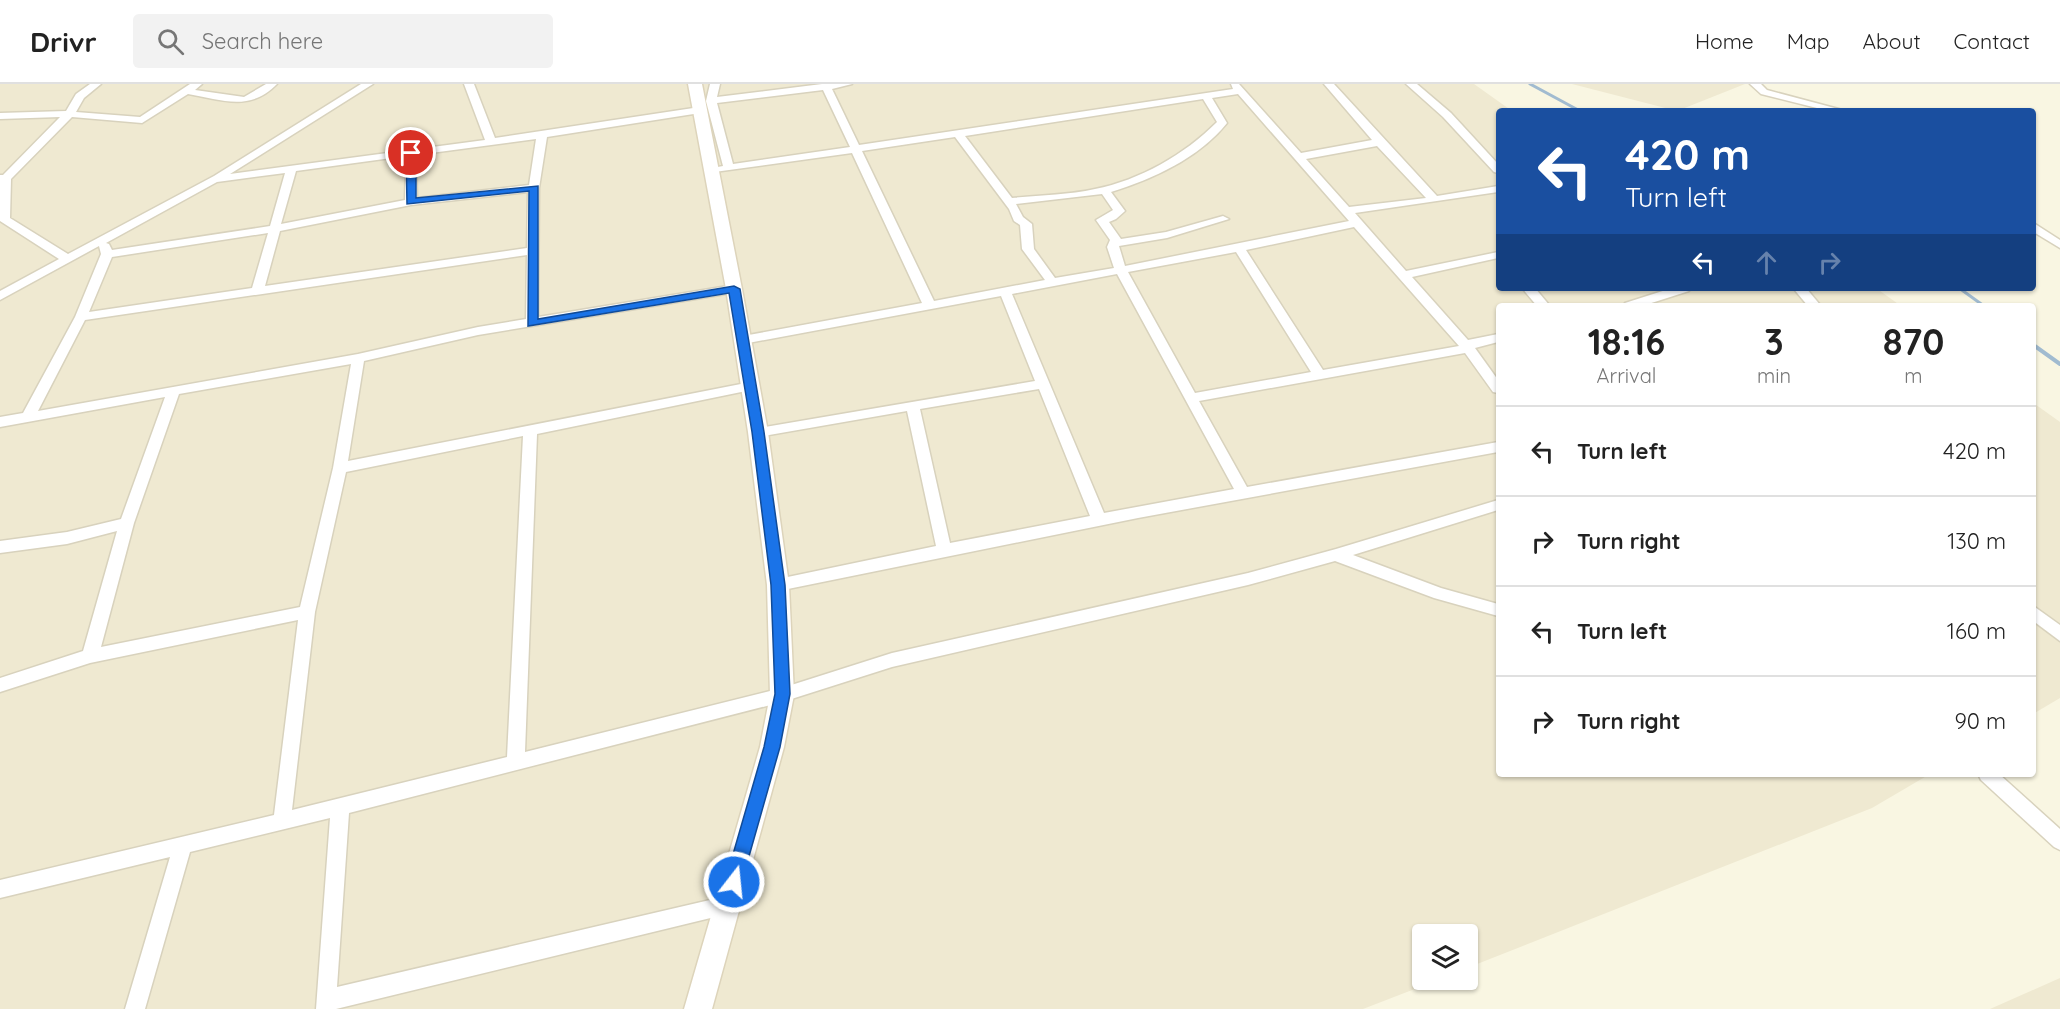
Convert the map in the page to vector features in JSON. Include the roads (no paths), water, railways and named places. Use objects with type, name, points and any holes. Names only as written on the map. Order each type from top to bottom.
[{"type":"main road","points":[[698,1009],[772,747],[782,694],[778,585],[758,432],[734,289],[720,170],[706,105],[708,84]]},
{"type":"street","points":[[69,259],[4,219],[3,178],[69,114],[80,96],[96,84]]},
{"type":"street","points":[[0,116],[69,114],[142,120],[197,84]]},
{"type":"street","points":[[185,91],[244,100],[254,97],[272,84]]},
{"type":"street","points":[[0,296],[214,179],[368,84]]},
{"type":"street","points":[[469,84],[491,142]]},
{"type":"street","points":[[708,84],[729,84]]},
{"type":"street","points":[[214,179],[542,135],[706,105],[847,84]]},
{"type":"street","points":[[1329,84],[1379,142],[1434,200]]},
{"type":"street","points":[[1411,84],[1447,115],[1496,168]]},
{"type":"street","points":[[1755,84],[1764,92],[1830,108]]},
{"type":"street","points":[[826,86],[930,306]]},
{"type":"street","points":[[720,170],[857,151],[1102,111],[1143,107],[1206,97],[1237,88],[1468,348],[1496,385]]},
{"type":"street","points":[[1009,202],[1105,191],[1166,164],[1222,123],[1206,97]]},
{"type":"street","points":[[532,323],[534,188],[542,135]]},
{"type":"street","points":[[959,135],[1009,202],[1018,219],[1026,224],[1029,249],[1052,282]]},
{"type":"street","points":[[1298,157],[1379,142]]},
{"type":"street","points":[[411,153],[411,202]]},
{"type":"street","points":[[257,292],[291,169]]},
{"type":"street","points":[[108,254],[273,229],[411,202],[534,188]]},
{"type":"street","points":[[1346,211],[1496,189]]},
{"type":"street","points":[[1105,191],[1119,211],[1112,217],[1102,220],[1116,240],[1113,247],[1120,269],[1243,492]]},
{"type":"street","points":[[1116,243],[1167,235],[1223,219]]},
{"type":"street","points":[[743,340],[1239,248],[1356,223]]},
{"type":"street","points":[[2036,228],[2060,245]]},
{"type":"street","points":[[28,416],[81,316],[108,254],[104,240]]},
{"type":"street","points":[[1239,248],[1319,374]]},
{"type":"street","points":[[81,316],[532,251]]},
{"type":"street","points":[[1404,275],[1496,255]]},
{"type":"street","points":[[0,422],[358,358],[478,331],[734,289]]},
{"type":"street","points":[[1005,291],[1099,520]]},
{"type":"street","points":[[1531,291],[1541,303]]},
{"type":"street","points":[[1663,302],[1680,291]]},
{"type":"street","points":[[1802,291],[1812,303]]},
{"type":"street","points":[[1191,398],[1468,348],[1472,343],[1496,338]]},
{"type":"street","points":[[282,821],[307,612],[340,468],[358,358]]},
{"type":"street","points":[[758,432],[1042,384]]},
{"type":"street","points":[[340,468],[751,386]]},
{"type":"street","points":[[90,656],[127,523],[174,391]]},
{"type":"street","points":[[913,406],[944,549]]},
{"type":"street","points":[[516,761],[530,431]]},
{"type":"street","points":[[778,585],[944,549],[1243,492],[1496,447]]},
{"type":"street","points":[[0,889],[340,807],[782,694],[892,660],[1248,579],[1336,555],[1496,506]]},
{"type":"street","points":[[0,547],[67,538],[127,523]]},
{"type":"street","points":[[1336,555],[1439,594],[1496,609]]},
{"type":"street","points":[[0,686],[90,656],[307,612]]},
{"type":"street","points":[[2036,614],[2060,634]]},
{"type":"street","points":[[1990,777],[2060,841]]},
{"type":"street","points":[[340,807],[326,1005],[727,905]]},
{"type":"street","points":[[135,1009],[183,845]]},
{"type":"waterway","points":[[1530,84],[1574,108]]},
{"type":"waterway","points":[[1963,291],[1980,303]]},
{"type":"waterway","points":[[2036,347],[2060,364]]}]
